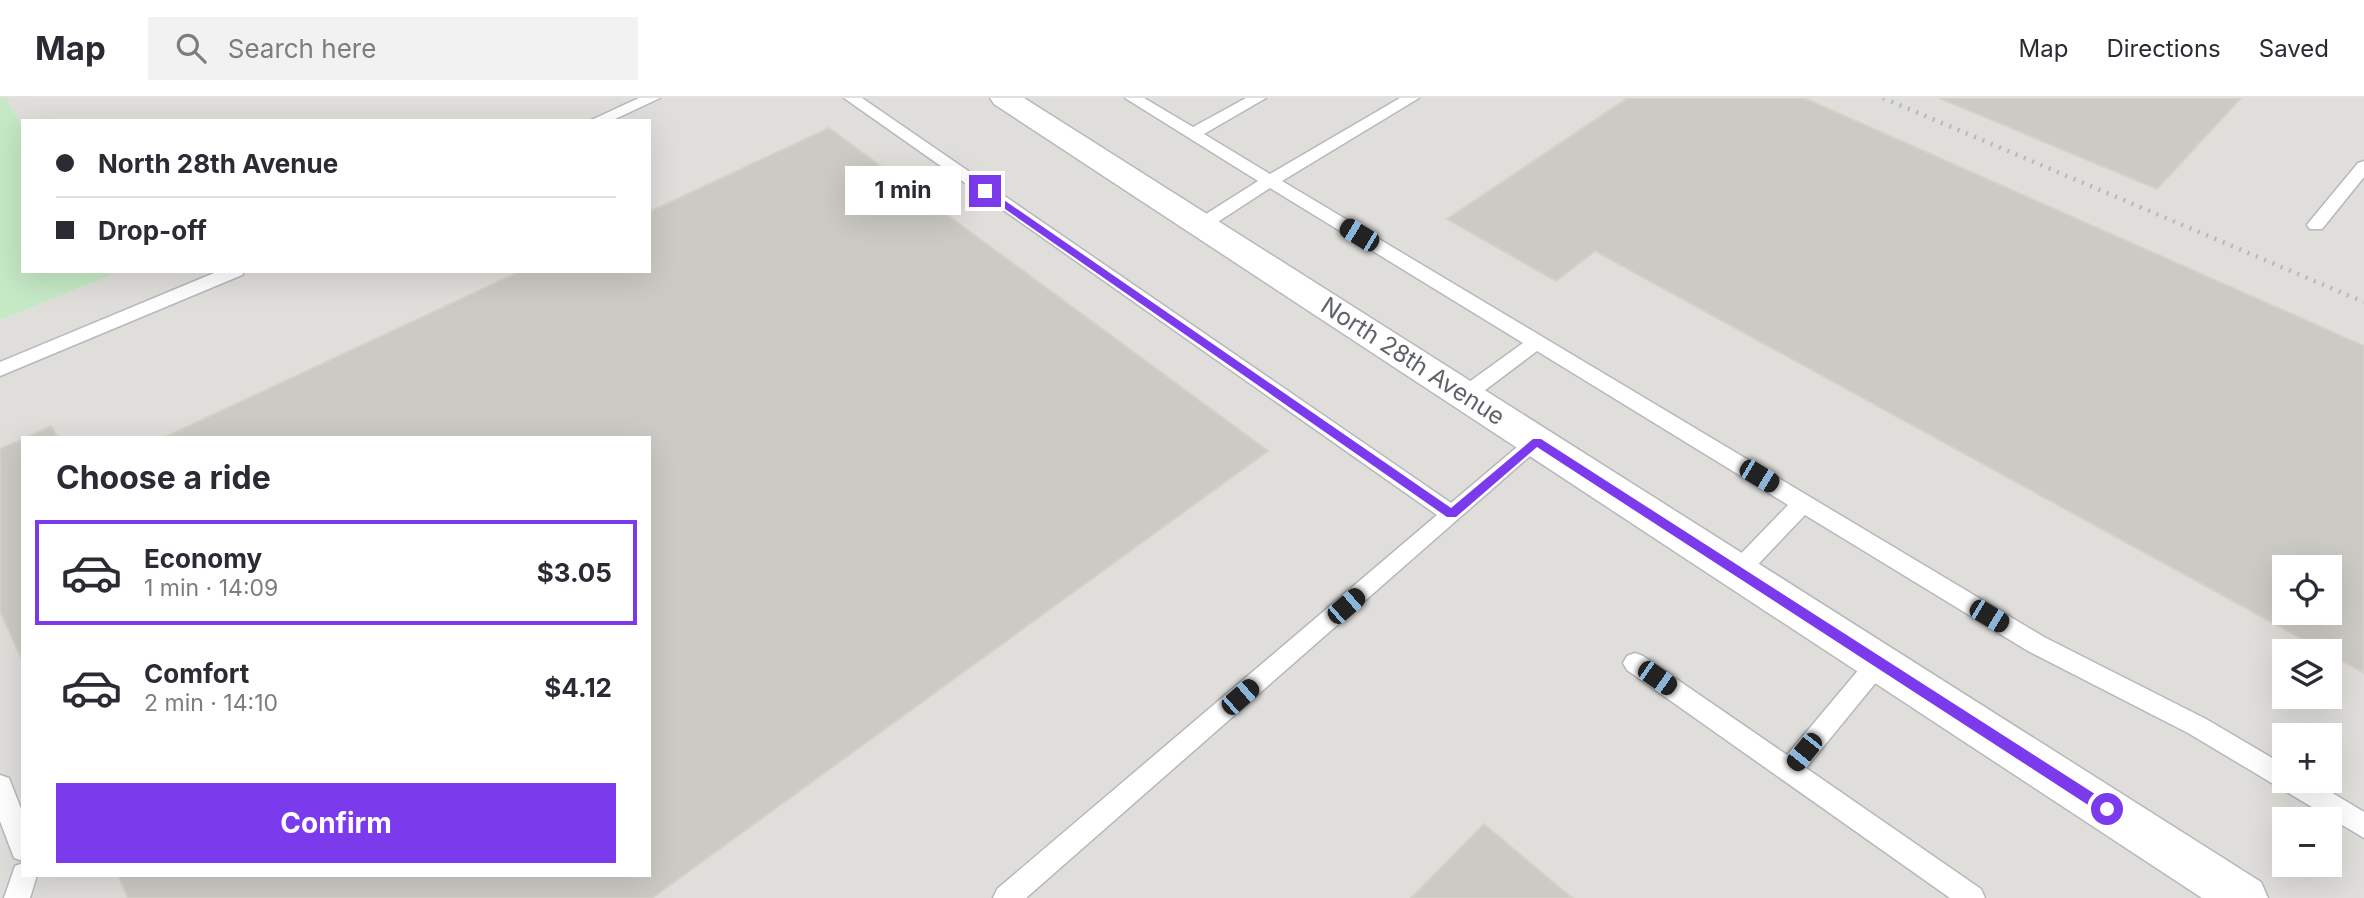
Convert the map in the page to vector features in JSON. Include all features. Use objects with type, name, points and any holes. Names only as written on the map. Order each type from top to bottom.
[{"type":"street","name":"North 28th Avenue","points":[[1004,98],[2245,898]]},
{"type":"lane","points":[[602,119],[652,98]]},
{"type":"lane","points":[[852,98],[1451,514]]},
{"type":"lane","points":[[1133,98],[2036,644],[2197,726],[2272,771]]},
{"type":"lane","points":[[1192,134],[1258,98]]},
{"type":"lane","points":[[1201,225],[1411,98]]},
{"type":"lane","points":[[2316,225],[2364,166]]},
{"type":"lane","points":[[0,369],[231,273]]},
{"type":"lane","points":[[1465,395],[1537,342]]},
{"type":"lane","points":[[1006,898],[1537,441]]},
{"type":"lane","points":[[1738,571],[1803,503]]},
{"type":"lane","points":[[1789,771],[1879,662]]},
{"type":"lane","points":[[1635,663],[1972,898]]},
{"type":"lane","points":[[0,786],[21,844]]},
{"type":"lane","points":[[2309,793],[2364,826]]},
{"type":"lane","points":[[18,898],[23,877]]},
{"type":"shaded area","points":[[10,98],[2364,98],[2364,898],[0,898],[0,320],[110,276],[108,273],[651,273],[651,119],[21,119],[21,125],[7,101]]},
{"type":"green space","points":[[0,98],[10,98],[7,101],[21,125],[21,273],[108,273],[110,276],[0,320]]},
{"type":"building","points":[[1628,98],[1804,98],[2364,346],[2364,673],[2342,661],[2342,639],[2302,639],[2277,625],[2342,625],[2342,555],[2272,555],[2272,622],[1595,251],[1556,281],[1447,219]]},
{"type":"building","points":[[1939,98],[2241,98],[2157,189]]},
{"type":"building","points":[[829,128],[1268,451],[652,898],[128,898],[119,877],[651,877],[651,436],[167,436],[517,273],[651,273],[651,211]]},
{"type":"building","points":[[51,426],[57,436],[29,436]]},
{"type":"building","points":[[21,440],[21,658],[0,611],[0,449]]},
{"type":"building","points":[[1484,824],[1572,898],[1411,898]]},
{"type":"railway","points":[[1883,98],[2364,302]]},
{"type":"route","points":[[985,191],[1451,514],[1537,441],[2107,809]]}]
